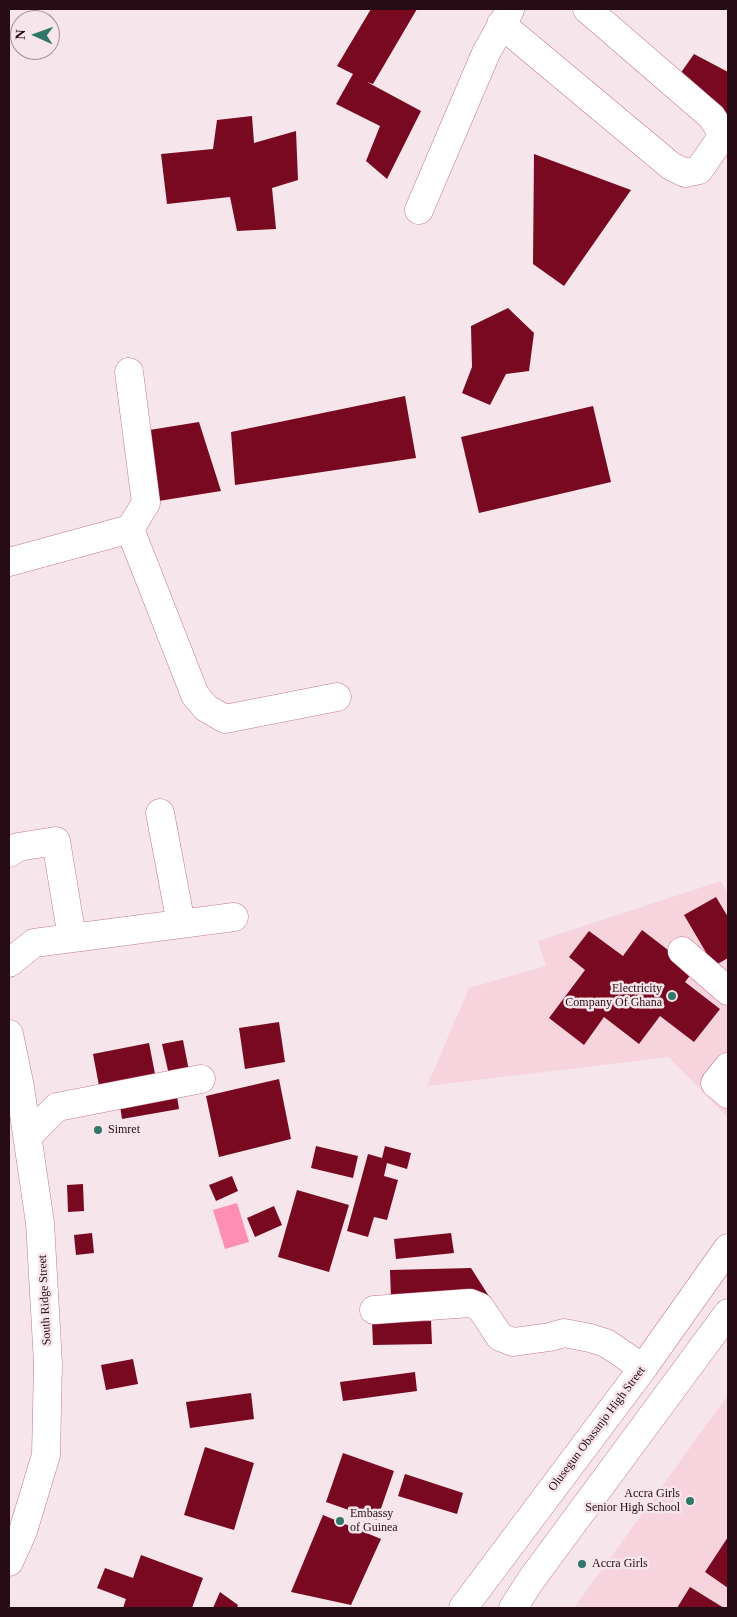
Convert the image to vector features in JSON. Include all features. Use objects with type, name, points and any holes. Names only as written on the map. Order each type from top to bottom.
[{"type":"street","points":[[419,210],[486,53],[506,16],[670,166],[685,173],[699,170],[719,141],[720,130],[712,117],[587,9]]},
{"type":"street","points":[[9,562],[130,529],[146,503],[129,372]]},
{"type":"street","points":[[130,529],[195,695],[206,708],[225,719],[337,697]]},
{"type":"street","points":[[160,814],[182,924]]},
{"type":"street","points":[[9,854],[18,847],[56,841],[72,938]]},
{"type":"street","points":[[9,963],[34,943],[234,917]]},
{"type":"street","points":[[682,951],[728,991]]},
{"type":"street","name":"South Ridge Street","points":[[9,1034],[20,1087],[40,1223],[48,1363],[46,1455],[23,1531],[9,1562]]},
{"type":"street","points":[[728,1066],[715,1082],[728,1094]]},
{"type":"street","points":[[28,1136],[57,1107],[201,1079]]},
{"type":"street","name":"Olusegun Obasanjo High Street","points":[[463,1608],[643,1368],[728,1248]]},
{"type":"street","points":[[374,1310],[470,1303],[480,1307],[500,1337],[512,1342],[564,1333],[590,1338],[606,1343],[643,1368]]},
{"type":"street","points":[[513,1608],[531,1580],[728,1313]]},
{"type":"street","points":[[527,1608],[531,1580]]},
{"type":"shaded area","points":[[721,881],[728,894],[728,1118],[669,1057],[427,1086],[469,988],[546,966],[538,941]]},
{"type":"shaded area","points":[[237,1203],[249,1242],[225,1249],[213,1210]]},
{"type":"shaded area","name":"Accra Girls Senior High School","points":[[728,1395],[728,1608],[574,1608]]},
{"type":"building","points":[[371,9],[417,9],[373,84],[367,82],[421,111],[387,179],[366,161],[380,126],[336,104],[353,74],[337,66]]},
{"type":"building","points":[[694,54],[728,72],[728,115],[673,84]]},
{"type":"building","points":[[252,116],[254,143],[296,131],[298,180],[272,188],[276,229],[237,231],[230,197],[167,204],[161,154],[213,149],[217,120]]},
{"type":"building","points":[[534,154],[631,190],[564,286],[533,264]]},
{"type":"building","points":[[508,308],[534,333],[529,371],[506,374],[490,405],[462,393],[472,367],[471,326]]},
{"type":"building","points":[[405,396],[416,458],[235,485],[231,432]]},
{"type":"building","points":[[593,406],[611,482],[479,513],[461,437]]},
{"type":"building","points":[[199,422],[221,491],[146,503],[137,432]]},
{"type":"building","points":[[716,897],[728,917],[728,958],[714,966],[684,915]]},
{"type":"building","points":[[642,930],[694,970],[685,982],[720,1009],[694,1042],[660,1016],[639,1044],[604,1017],[584,1045],[549,1018],[585,970],[569,957],[589,931],[623,956]]},
{"type":"building","points":[[279,1022],[285,1062],[245,1069],[239,1028]]},
{"type":"building","points":[[183,1040],[189,1071],[169,1075],[162,1044]]},
{"type":"building","points":[[149,1043],[156,1079],[100,1091],[93,1054]]},
{"type":"building","points":[[279,1079],[291,1139],[219,1157],[206,1096]]},
{"type":"building","points":[[176,1090],[179,1109],[122,1119],[119,1099]]},
{"type":"building","points":[[316,1146],[358,1156],[353,1178],[311,1168]]},
{"type":"building","points":[[385,1146],[411,1153],[407,1169],[387,1163],[384,1176],[398,1180],[387,1220],[374,1217],[368,1237],[347,1231],[368,1154],[382,1158]]},
{"type":"building","points":[[232,1176],[238,1191],[216,1201],[209,1185]]},
{"type":"building","points":[[83,1184],[84,1211],[68,1212],[67,1185]]},
{"type":"building","points":[[297,1190],[349,1205],[329,1272],[278,1257]]},
{"type":"building","points":[[274,1206],[282,1225],[255,1237],[247,1218]]},
{"type":"building","points":[[92,1233],[94,1253],[76,1255],[74,1235]]},
{"type":"building","points":[[451,1233],[454,1253],[396,1259],[394,1239]]},
{"type":"building","points":[[471,1268],[492,1301],[391,1298],[390,1270]]},
{"type":"building","points":[[431,1321],[432,1344],[373,1345],[372,1322]]},
{"type":"building","points":[[133,1359],[138,1384],[106,1390],[101,1365]]},
{"type":"building","points":[[415,1372],[417,1391],[343,1401],[340,1382]]},
{"type":"building","points":[[251,1393],[254,1419],[190,1428],[186,1402]]},
{"type":"building","points":[[205,1447],[254,1463],[234,1530],[184,1515]]},
{"type":"building","points":[[343,1453],[394,1471],[377,1520],[326,1502]]},
{"type":"building","points":[[405,1474],[463,1493],[457,1514],[398,1496]]},
{"type":"building","points":[[323,1515],[381,1539],[351,1605],[291,1592]]},
{"type":"building","points":[[728,1537],[728,1588],[705,1572]]},
{"type":"building","points":[[141,1555],[203,1578],[192,1608],[123,1608],[126,1599],[97,1588],[105,1568],[133,1578]]},
{"type":"building","points":[[690,1587],[724,1608],[677,1608]]},
{"type":"building","points":[[220,1592],[238,1605],[237,1608],[213,1608]]},
{"type":"place","name":"Electricity Company Of Ghana","points":[[672,996]]},
{"type":"place","name":"Simret","points":[[98,1130]]},
{"type":"place","name":"Accra Girls Senior High School","points":[[690,1501]]},
{"type":"place","name":"Embassy of Guinea","points":[[340,1521]]},
{"type":"place","name":"Accra Girls","points":[[582,1564]]}]
